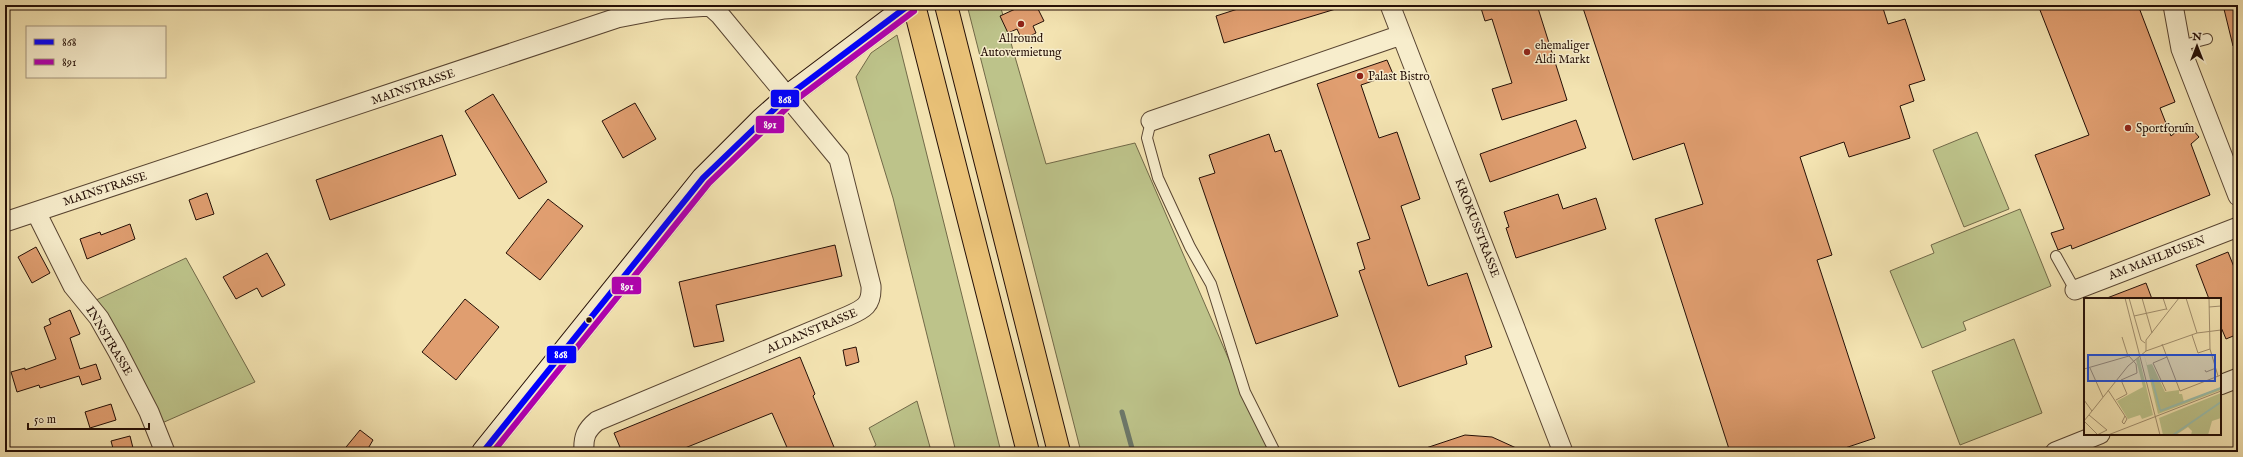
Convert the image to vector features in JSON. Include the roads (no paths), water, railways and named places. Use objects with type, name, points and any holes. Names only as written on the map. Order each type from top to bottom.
[{"type":"highway","points":[[914,5],[1028,452]]},
{"type":"highway","points":[[947,12],[1059,452]]},
{"type":"main road","points":[[483,452],[703,178],[761,120],[788,96],[910,5]]},
{"type":"street","name":"MAINSTRASSE","points":[[5,222],[617,18],[664,9],[709,5],[720,15],[788,96]]},
{"type":"street","name":"KROKUSSTRASSE","points":[[1390,5],[1562,452]]},
{"type":"street","points":[[2173,5],[2180,46],[2232,163],[2238,196]]},
{"type":"street","points":[[1151,121],[1401,35]]},
{"type":"street","name":"ALDANSTRASSE","points":[[584,452],[584,438],[588,429],[597,421],[848,316],[865,308],[870,302],[870,286],[842,166],[834,151],[788,96]]},
{"type":"street","name":"INNSTRASSE","points":[[36,212],[74,286],[99,318],[117,350],[148,412],[165,452]]},
{"type":"street","name":"AM MAHLBUSEN","points":[[2075,290],[2238,227]]},
{"type":"street","points":[[2221,385],[2238,378]]},
{"type":"street","points":[[2055,452],[2098,435]]},
{"type":"lane","points":[[2180,46],[2207,39]]},
{"type":"lane","points":[[1151,121],[1147,138],[1158,178],[1190,247],[1211,284],[1246,392],[1275,452]]},
{"type":"lane","points":[[2056,256],[2075,290]]},
{"type":"waterway","points":[[1122,412],[1133,452]]},
{"type":"place","name":"Allround Autovermietung","points":[[1021,24]]},
{"type":"place","name":"ehemaliger Aldi Markt","points":[[1527,52]]},
{"type":"place","name":"Palast Bistro","points":[[1360,76]]},
{"type":"place","name":"Sportforum","points":[[2128,128]]}]
